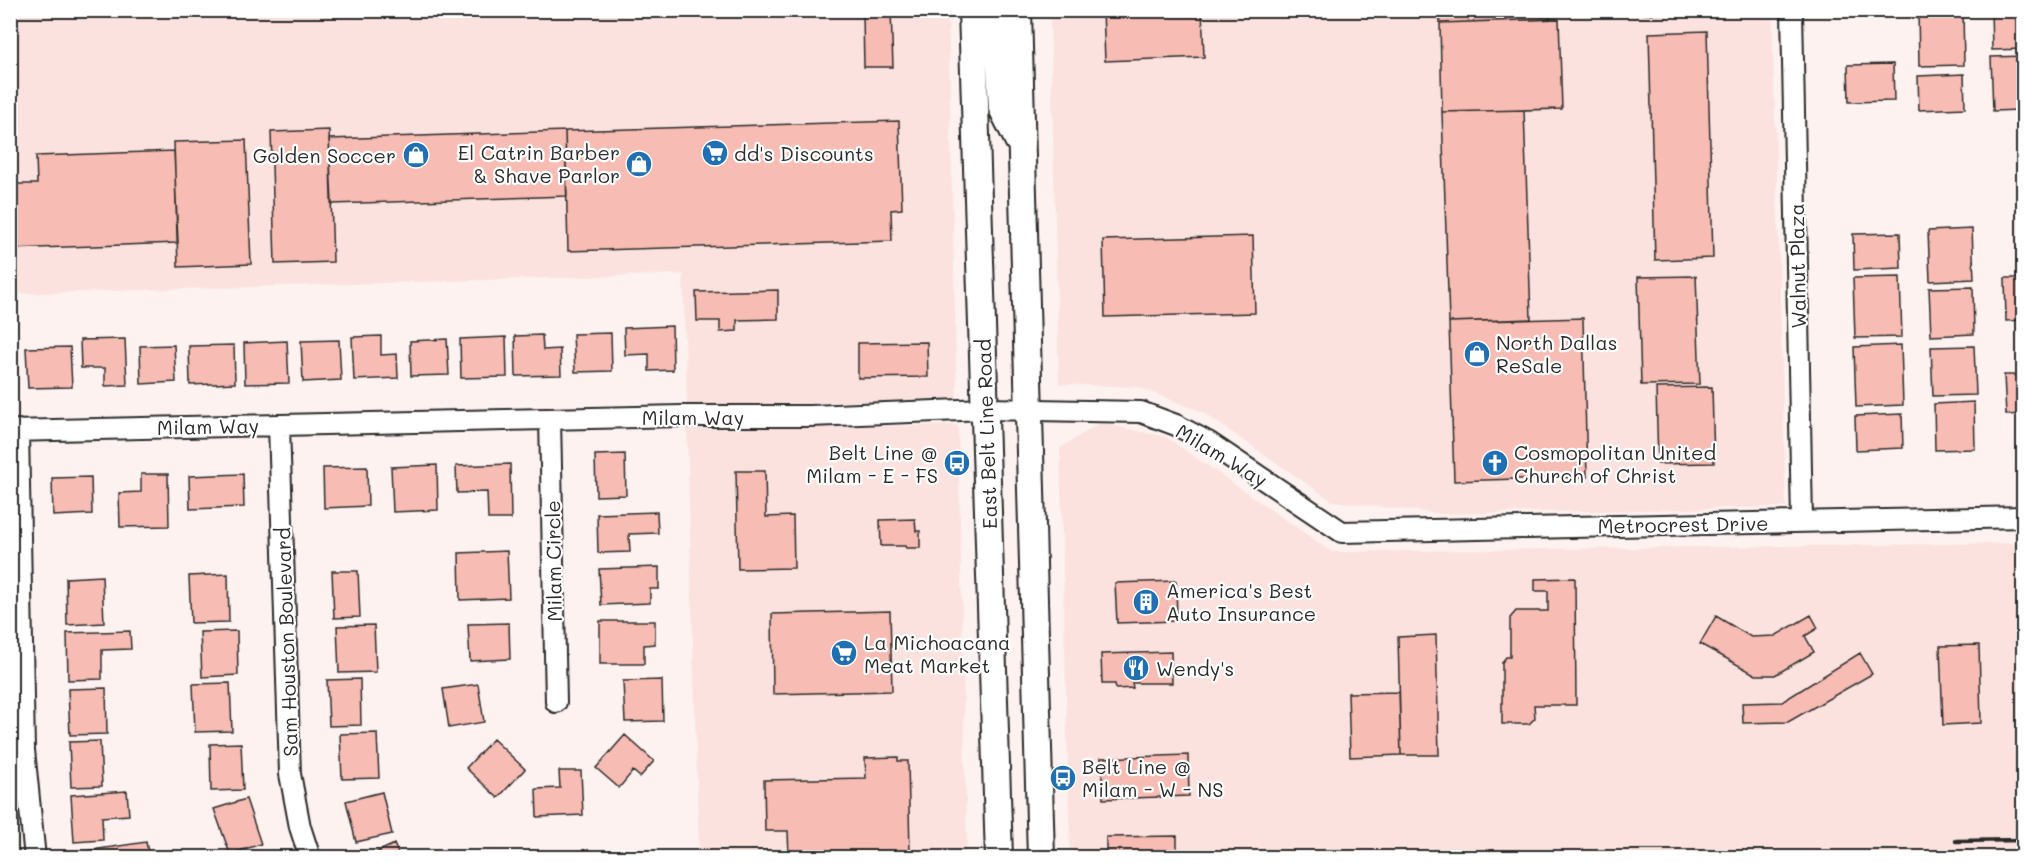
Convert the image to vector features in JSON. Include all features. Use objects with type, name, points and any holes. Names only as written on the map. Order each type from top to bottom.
[{"type":"main road","name":"East Belt Line Road","points":[[972,10],[999,858]]},
{"type":"main road","points":[[997,10],[1002,108],[1022,148]]},
{"type":"main road","points":[[1018,10],[1041,858]]},
{"type":"street","name":"Walnut Plaza","points":[[1792,10],[1802,521]]},
{"type":"street","name":"Milam Way","points":[[14,431],[550,419],[810,416],[986,409],[1142,412],[1176,425],[1208,442],[1342,532]]},
{"type":"street","name":"Milam Circle","points":[[550,419],[556,702]]},
{"type":"street","name":"Sam Houston Boulevard","points":[[279,425],[290,774],[300,827],[310,858]]},
{"type":"street","points":[[14,431],[24,750],[35,858]]},
{"type":"street","name":"Metrocrest Drive","points":[[1342,532],[2024,517]]},
{"type":"shaded area","points":[[10,11],[948,11],[957,399],[687,406],[683,274],[11,294]]},
{"type":"shaded area","points":[[1050,11],[1772,11],[1786,507],[1442,514],[1332,501],[1202,412],[1138,387],[1059,384]]},
{"type":"shaded area","points":[[1100,423],[1166,437],[1332,552],[2023,543],[2023,857],[1070,857],[1060,448]]},
{"type":"shaded area","points":[[958,425],[967,857],[699,857],[687,429]]},
{"type":"building","points":[[855,10],[891,10],[893,67],[864,67],[863,16],[856,16]]},
{"type":"building","points":[[1103,10],[1202,10],[1204,57],[1105,61]]},
{"type":"building","points":[[1439,10],[1550,10],[1550,19],[1440,23]]},
{"type":"building","points":[[1645,10],[1705,10],[1705,12],[1645,14]]},
{"type":"building","points":[[1918,10],[1963,10],[1964,65],[1919,66]]},
{"type":"building","points":[[1991,10],[2024,10],[2024,49],[1992,50]]},
{"type":"building","points":[[1559,19],[1562,109],[1442,112],[1440,23]]},
{"type":"building","points":[[1707,31],[1713,258],[1655,260],[1649,33]]},
{"type":"building","points":[[2024,56],[2024,91],[2019,91],[2020,110],[1993,111],[1991,57]]},
{"type":"building","points":[[1893,64],[1894,101],[1849,102],[1848,65]]},
{"type":"building","points":[[1964,74],[1965,108],[1919,110],[1918,76]]},
{"type":"building","points":[[1524,110],[1531,319],[1449,322],[1442,112]]},
{"type":"building","points":[[899,121],[902,209],[891,210],[892,241],[568,251],[565,131]]},
{"type":"building","points":[[329,130],[333,262],[275,264],[271,132]]},
{"type":"building","points":[[565,131],[567,196],[332,204],[329,139]]},
{"type":"building","points":[[246,140],[251,264],[178,267],[174,142]]},
{"type":"building","points":[[174,151],[178,243],[10,249],[10,179],[16,184],[37,184],[36,156]]},
{"type":"building","points":[[1972,229],[1974,279],[1930,281],[1928,231]]},
{"type":"building","points":[[1900,233],[1901,268],[1854,270],[1853,234]]},
{"type":"building","points":[[1253,236],[1255,313],[1105,317],[1103,240]]},
{"type":"building","points":[[1696,276],[1700,384],[1641,385],[1638,277]]},
{"type":"building","points":[[1900,277],[1902,337],[1855,338],[1853,278]]},
{"type":"building","points":[[2005,278],[2024,278],[2024,320],[2006,321]]},
{"type":"building","points":[[1973,287],[1974,334],[1931,336],[1929,288]]},
{"type":"building","points":[[778,290],[778,319],[737,320],[737,331],[720,332],[720,321],[697,321],[696,292]]},
{"type":"building","points":[[1583,318],[1587,477],[1454,481],[1449,322]]},
{"type":"building","points":[[672,326],[673,370],[649,371],[649,354],[625,355],[624,328]]},
{"type":"building","points":[[611,333],[612,371],[575,372],[573,334]]},
{"type":"building","points":[[542,335],[543,350],[560,349],[561,375],[516,376],[515,336]]},
{"type":"building","points":[[381,336],[381,355],[397,354],[398,378],[354,380],[352,337]]},
{"type":"building","points":[[506,337],[507,377],[461,378],[460,339]]},
{"type":"building","points":[[125,339],[127,385],[105,386],[105,368],[81,368],[80,340]]},
{"type":"building","points":[[447,339],[449,375],[411,376],[410,341]]},
{"type":"building","points":[[339,340],[341,380],[303,382],[301,341]]},
{"type":"building","points":[[287,341],[289,383],[245,384],[244,343]]},
{"type":"building","points":[[927,342],[928,377],[858,378],[858,343]]},
{"type":"building","points":[[174,345],[176,382],[141,384],[140,346]]},
{"type":"building","points":[[234,345],[235,383],[190,385],[189,346]]},
{"type":"building","points":[[1901,345],[1903,405],[1856,407],[1854,347]]},
{"type":"building","points":[[1974,346],[1976,395],[1933,396],[1931,347]]},
{"type":"building","points":[[70,347],[72,387],[28,388],[26,348]]},
{"type":"building","points":[[10,349],[13,349],[14,387],[10,387]]},
{"type":"building","points":[[2004,375],[2024,375],[2024,414],[2006,415]]},
{"type":"building","points":[[1712,387],[1714,463],[1658,464],[1656,388]]},
{"type":"building","points":[[1974,402],[1975,449],[1935,450],[1934,404]]},
{"type":"building","points":[[1902,414],[1903,448],[1856,450],[1855,416]]},
{"type":"building","points":[[625,454],[626,495],[596,496],[595,455]]},
{"type":"building","points":[[510,464],[511,519],[488,519],[487,492],[457,493],[456,466]]},
{"type":"building","points":[[437,465],[438,510],[393,512],[391,467]]},
{"type":"building","points":[[367,467],[368,506],[324,508],[323,468]]},
{"type":"building","points":[[736,471],[765,471],[766,517],[793,516],[794,568],[738,569]]},
{"type":"building","points":[[141,474],[168,474],[169,526],[120,527],[119,493],[141,492]]},
{"type":"building","points":[[243,474],[244,507],[190,509],[189,476]]},
{"type":"building","points":[[91,477],[92,514],[53,516],[52,478]]},
{"type":"building","points":[[657,512],[658,533],[629,534],[630,552],[598,553],[597,514]]},
{"type":"building","points":[[915,519],[916,531],[920,531],[920,548],[881,546],[880,520]]},
{"type":"building","points":[[507,551],[509,598],[460,600],[459,553]]},
{"type":"building","points":[[659,567],[659,589],[650,589],[650,603],[601,605],[599,569]]},
{"type":"building","points":[[332,571],[358,571],[360,617],[334,618]]},
{"type":"building","points":[[228,574],[229,622],[191,623],[189,576]]},
{"type":"building","points":[[102,576],[104,623],[67,625],[66,578]]},
{"type":"building","points":[[1575,578],[1576,705],[1534,705],[1535,718],[1529,724],[1502,724],[1502,662],[1506,657],[1510,657],[1510,618],[1516,611],[1548,611],[1548,591],[1535,591],[1535,579]]},
{"type":"building","name":"America's Best Auto Insurance","points":[[1176,581],[1177,621],[1117,623],[1115,583]]},
{"type":"building","points":[[890,611],[892,691],[773,694],[772,614]]},
{"type":"building","points":[[1811,615],[1818,628],[1805,636],[1814,652],[1775,675],[1756,675],[1700,644],[1716,616],[1751,637],[1775,636]]},
{"type":"building","points":[[600,621],[655,621],[655,644],[644,645],[644,664],[600,664]]},
{"type":"building","points":[[509,623],[510,659],[470,661],[468,624]]},
{"type":"building","points":[[374,625],[376,672],[339,673],[337,626]]},
{"type":"building","points":[[130,631],[131,649],[102,650],[102,679],[68,680],[67,633]]},
{"type":"building","points":[[237,631],[238,675],[202,677],[200,632]]},
{"type":"building","points":[[1436,635],[1439,755],[1401,755],[1398,637]]},
{"type":"building","points":[[1979,645],[1981,723],[1943,725],[1940,646]]},
{"type":"building","name":"Wendy's","points":[[1171,652],[1172,683],[1132,683],[1133,688],[1116,689],[1115,684],[1102,684],[1101,654]]},
{"type":"building","points":[[1860,653],[1872,674],[1788,722],[1743,723],[1742,703],[1782,702]]},
{"type":"building","points":[[360,679],[361,725],[329,726],[327,680]]},
{"type":"building","points":[[662,680],[663,721],[625,722],[623,681]]},
{"type":"building","points":[[230,683],[232,731],[195,732],[193,684]]},
{"type":"building","points":[[478,684],[484,722],[449,728],[443,689]]},
{"type":"building","points":[[106,688],[107,734],[70,735],[68,689]]},
{"type":"building","points":[[1399,692],[1401,755],[1350,757],[1348,693]]},
{"type":"building","points":[[377,733],[379,778],[342,779],[340,734]]},
{"type":"building","points":[[625,735],[654,761],[640,777],[633,771],[619,788],[596,768]]},
{"type":"building","points":[[493,739],[525,769],[498,798],[466,768]]},
{"type":"building","points":[[100,741],[102,786],[71,787],[69,742]]},
{"type":"building","points":[[241,743],[243,790],[211,791],[210,744]]},
{"type":"building","points":[[1188,755],[1189,796],[1103,799],[1101,758]]},
{"type":"building","points":[[898,757],[898,761],[908,761],[910,853],[894,853],[894,857],[789,858],[788,831],[765,831],[764,780],[866,778],[865,758]]},
{"type":"building","points":[[559,771],[581,771],[583,815],[537,817],[536,789],[560,788]]},
{"type":"building","points":[[127,791],[129,815],[102,817],[103,840],[74,842],[71,795]]},
{"type":"building","points":[[382,792],[392,834],[356,842],[346,801]]},
{"type":"building","points":[[246,799],[261,844],[230,854],[214,809]]},
{"type":"building","points":[[1177,836],[1177,858],[1106,858],[1106,837]]},
{"type":"building","points":[[146,842],[148,852],[123,858],[80,858],[79,852]]},
{"type":"building","points":[[394,844],[400,858],[365,858]]},
{"type":"railway","points":[[1956,841],[2024,840]]},
{"type":"place","name":"dd's Discounts","points":[[715,153]]},
{"type":"place","name":"Golden Soccer","points":[[416,155]]},
{"type":"place","name":"El Catrin Barber & Shave Parlor","points":[[639,164]]},
{"type":"place","name":"North Dallas ReSale","points":[[1477,354]]},
{"type":"place","name":"Belt Line @ Milam - E - FS","points":[[957,463]]},
{"type":"place","name":"Cosmopolitan United Church of Christ","points":[[1495,463]]},
{"type":"place","name":"America's Best Auto Insurance","points":[[1146,602]]},
{"type":"place","name":"La Michoacana Meat Market","points":[[844,653]]},
{"type":"place","name":"Wendy's","points":[[1136,668]]},
{"type":"place","name":"Belt Line @ Milam - W - NS","points":[[1063,778]]}]
